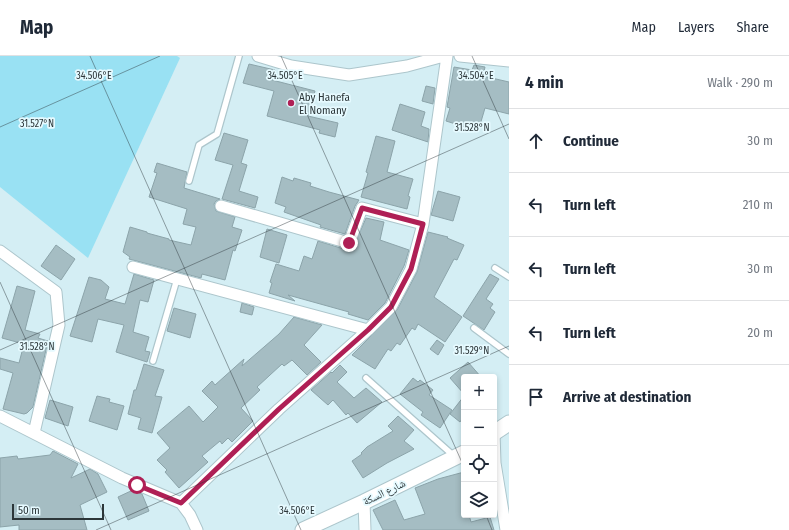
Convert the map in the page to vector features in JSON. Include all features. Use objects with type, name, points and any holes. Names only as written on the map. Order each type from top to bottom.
[{"type":"street","points":[[258,56],[291,66],[349,75],[407,66],[444,56]]},
{"type":"street","points":[[181,503],[279,409],[368,330],[391,307],[411,269],[423,224],[447,56]]},
{"type":"street","points":[[460,56],[509,61]]},
{"type":"street","points":[[221,206],[349,243],[362,208],[423,224]]},
{"type":"street","points":[[0,251],[56,292],[59,325],[34,433]]},
{"type":"street","points":[[133,268],[368,330]]},
{"type":"street","points":[[0,416],[122,478],[181,503],[190,515],[197,530]]},
{"type":"street","points":[[497,431],[509,423]]},
{"type":"street","points":[[494,446],[495,463],[506,530]]},
{"type":"street","name":"شارع السكة","points":[[310,528],[460,455]]},
{"type":"street","points":[[364,502],[365,530]]},
{"type":"lane","points":[[189,181],[200,146],[217,134],[239,56]]},
{"type":"lane","points":[[495,268],[509,277]]},
{"type":"lane","points":[[153,361],[177,279]]},
{"type":"lane","points":[[474,328],[509,354]]},
{"type":"lane","points":[[366,378],[460,455]]},
{"type":"shaded area","points":[[0,56],[177,56],[180,58],[88,258],[0,187]]},
{"type":"building","points":[[249,64],[275,70],[272,80],[315,91],[308,116],[338,123],[335,137],[319,133],[320,130],[267,116],[274,91],[243,83]]},
{"type":"building","points":[[474,65],[485,67],[483,76],[509,82],[509,114],[485,108],[480,125],[477,124],[475,130],[446,121],[450,108],[447,107],[454,67],[472,70]]},
{"type":"building","points":[[426,86],[435,88],[433,104],[422,101]]},
{"type":"building","points":[[400,104],[425,112],[421,126],[429,129],[428,142],[392,130]]},
{"type":"building","points":[[224,133],[248,140],[241,163],[247,165],[239,191],[258,197],[255,208],[222,199],[233,165],[215,160]]},
{"type":"building","points":[[376,136],[395,141],[387,172],[413,179],[408,196],[410,197],[407,209],[361,197]]},
{"type":"building","points":[[157,163],[187,172],[184,188],[220,199],[214,204],[216,211],[235,217],[232,227],[242,230],[235,251],[233,250],[225,280],[202,274],[201,278],[129,259],[130,257],[123,252],[130,227],[169,240],[191,245],[196,227],[183,224],[187,209],[149,197],[157,173],[154,172]]},
{"type":"building","points":[[282,177],[293,181],[294,178],[311,183],[310,186],[359,200],[355,206],[345,234],[320,227],[321,225],[284,212],[286,207],[275,203]]},
{"type":"building","points":[[438,191],[460,197],[453,221],[431,215]]},
{"type":"building","points":[[366,218],[384,222],[380,240],[409,250],[404,266],[385,303],[368,320],[348,314],[349,312],[288,295],[295,301],[269,293],[272,283],[270,282],[276,264],[299,271],[304,256],[312,259],[318,241],[347,250],[353,248]]},
{"type":"building","points":[[267,229],[287,235],[279,263],[260,257]]},
{"type":"building","points":[[428,232],[448,237],[447,238],[464,245],[457,260],[454,259],[434,297],[462,317],[445,342],[418,324],[415,330],[412,328],[400,345],[397,343],[391,351],[388,349],[375,369],[352,355],[397,310],[417,272]]},
{"type":"building","points":[[56,245],[75,259],[61,280],[41,266]]},
{"type":"building","points":[[134,274],[154,280],[148,302],[140,300],[133,332],[149,337],[145,351],[150,352],[147,362],[116,352],[124,325],[98,319],[92,342],[70,336],[89,277],[101,280],[109,287],[105,299],[125,304]]},
{"type":"building","points":[[490,274],[499,279],[486,299],[493,304],[490,308],[495,312],[484,330],[463,316]]},
{"type":"building","points":[[17,286],[35,291],[25,330],[40,334],[38,338],[48,341],[33,407],[24,414],[3,409],[13,373],[0,369],[0,358],[19,363],[24,344],[2,338]]},
{"type":"building","points":[[242,303],[254,307],[252,315],[240,312]]},
{"type":"building","points":[[174,308],[196,314],[190,338],[167,331]]},
{"type":"building","points":[[294,317],[322,325],[304,345],[321,362],[307,375],[292,360],[284,366],[282,364],[257,387],[260,390],[241,408],[253,421],[232,442],[228,438],[222,444],[220,441],[202,456],[208,462],[179,488],[165,472],[167,470],[157,460],[170,448],[157,433],[189,406],[203,422],[218,407],[202,391],[212,381],[215,385],[244,359],[242,366],[279,334]]},
{"type":"building","points":[[437,340],[444,345],[438,355],[430,349]]},
{"type":"building","points":[[468,362],[478,374],[461,374],[461,391],[450,378]]},
{"type":"building","points":[[144,364],[164,370],[155,396],[162,397],[152,433],[138,429],[141,418],[128,414],[134,390],[136,390]]},
{"type":"building","points":[[340,365],[347,372],[337,382],[354,398],[366,388],[382,402],[357,423],[348,413],[346,415],[333,400],[328,405],[311,390]]},
{"type":"building","points":[[413,378],[418,382],[420,380],[433,390],[429,395],[452,410],[440,428],[421,415],[423,412],[400,394]]},
{"type":"building","points":[[97,396],[110,399],[109,402],[124,406],[117,430],[89,421]]},
{"type":"building","points":[[50,400],[73,407],[68,426],[45,418]]},
{"type":"building","points":[[461,400],[460,422],[450,414]]},
{"type":"building","points":[[398,416],[414,430],[404,441],[414,449],[363,478],[352,461],[362,454],[361,453],[367,447],[393,431],[388,426]]},
{"type":"building","points":[[53,451],[78,464],[71,478],[90,469],[98,474],[107,492],[80,505],[87,530],[19,530],[19,525],[0,527],[0,458],[17,456],[18,459],[50,455]]},
{"type":"building","points":[[461,473],[461,518],[470,518],[471,522],[490,518],[494,530],[383,530],[373,510],[395,500],[404,520],[425,514],[415,488],[438,479]]},
{"type":"building","points":[[133,490],[142,494],[149,511],[128,520],[118,497]]},
{"type":"place","name":"Aby Hanefa El Nomany","points":[[291,103]]},
{"type":"route","points":[[137,485],[181,503],[279,409],[368,330],[391,307],[411,269],[423,224],[362,208],[349,243]]}]
